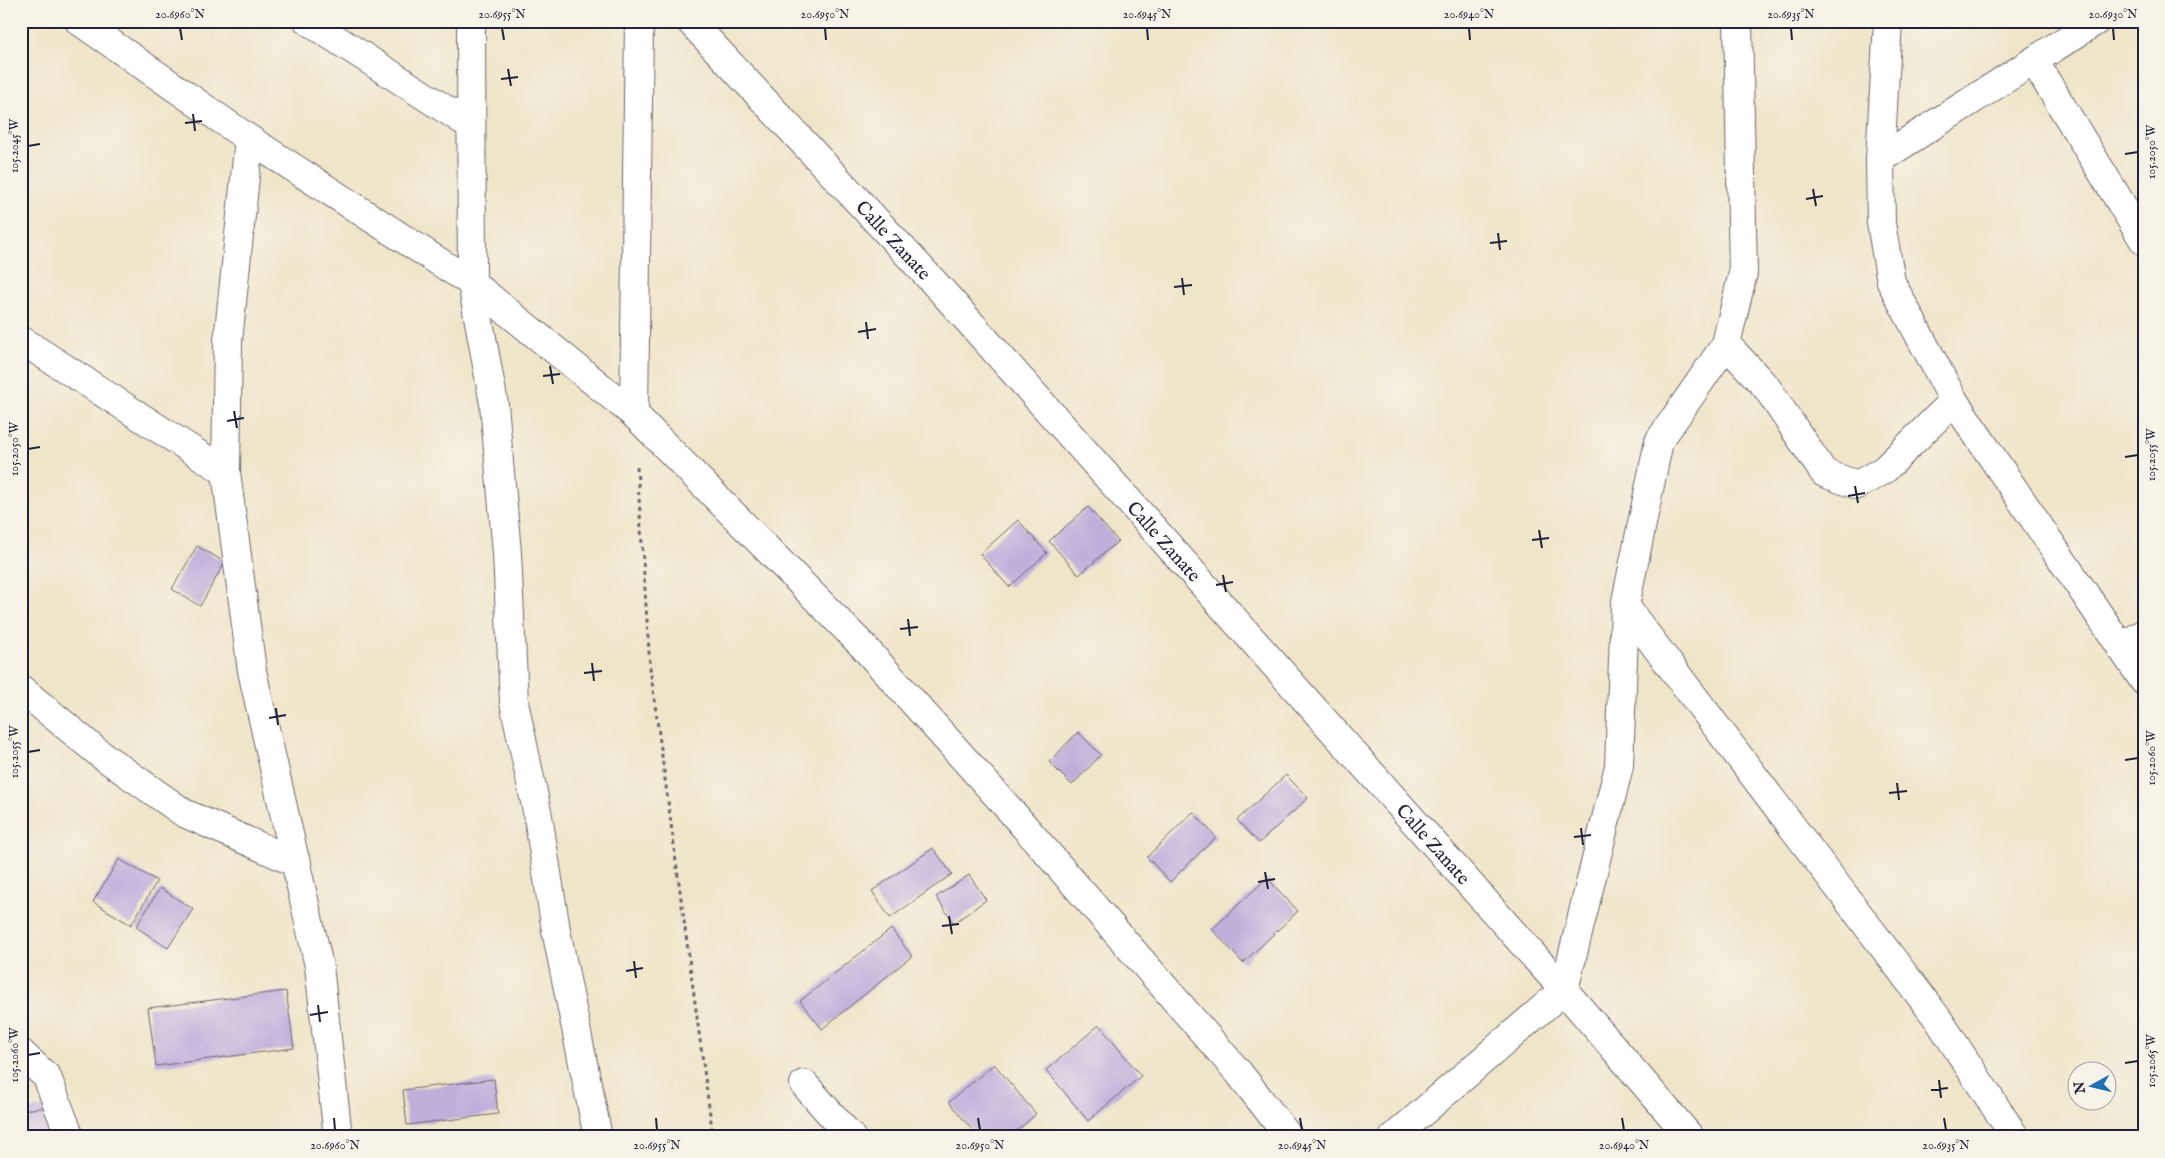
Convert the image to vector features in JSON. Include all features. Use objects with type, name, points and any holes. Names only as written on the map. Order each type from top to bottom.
[{"type":"street","points":[[79,21],[249,139],[472,283],[634,414],[870,653],[1010,810],[1240,1074],[1289,1137]]},
{"type":"street","points":[[308,21],[470,125]]},
{"type":"street","points":[[471,21],[472,283],[494,404],[507,553],[514,702],[538,816],[556,930],[598,1137]]},
{"type":"street","points":[[634,414],[639,21]]},
{"type":"street","name":"Calle Zanate","points":[[690,21],[941,290],[1564,990],[1690,1137]]},
{"type":"street","points":[[1394,1137],[1564,990],[1619,766],[1625,606],[1659,441],[1726,344],[1743,273],[1738,21]]},
{"type":"street","points":[[1888,21],[1880,158],[1881,223],[1892,282],[1954,401],[2144,681]]},
{"type":"street","points":[[1880,158],[2096,21]]},
{"type":"street","points":[[2034,61],[2144,241]]},
{"type":"street","points":[[249,139],[228,341],[226,472],[252,671],[319,966],[338,1137]]},
{"type":"street","points":[[21,340],[226,472]]},
{"type":"street","points":[[1726,344],[1767,388],[1824,473],[1857,485],[1884,470],[1954,401]]},
{"type":"street","points":[[1625,606],[1938,1019],[2016,1137]]},
{"type":"street","points":[[2121,648],[2144,633]]},
{"type":"street","points":[[21,689],[100,754],[184,813],[297,863]]},
{"type":"street","points":[[21,1053],[47,1077],[70,1137]]},
{"type":"street","points":[[804,1084],[851,1137]]},
{"type":"path","points":[[634,414],[650,666],[712,1137]]},
{"type":"building","points":[[1088,507],[1118,541],[1079,575],[1049,541]]},
{"type":"building","points":[[1018,520],[1047,553],[1009,587],[980,554]]},
{"type":"building","points":[[197,546],[225,562],[200,606],[172,589]]},
{"type":"building","points":[[1078,732],[1101,755],[1072,785],[1049,762]]},
{"type":"building","points":[[1286,775],[1308,798],[1259,843],[1237,820]]},
{"type":"building","points":[[1193,812],[1216,837],[1170,882],[1147,857]]},
{"type":"building","points":[[933,848],[952,874],[890,918],[872,891]]},
{"type":"building","points":[[119,859],[157,881],[131,925],[93,902]]},
{"type":"building","points":[[969,875],[986,900],[954,923],[936,897]]},
{"type":"building","points":[[1267,878],[1298,911],[1243,963],[1212,929]]},
{"type":"building","points":[[160,888],[193,909],[168,948],[136,927]]},
{"type":"building","points":[[891,929],[912,956],[822,1029],[800,1001]]},
{"type":"building","points":[[286,991],[294,1048],[156,1066],[148,1008]]},
{"type":"building","points":[[1099,1025],[1141,1076],[1088,1121],[1046,1070]]},
{"type":"building","points":[[994,1064],[1036,1114],[1010,1137],[978,1137],[949,1102]]},
{"type":"building","points":[[494,1079],[498,1114],[407,1125],[403,1090]]},
{"type":"building","points":[[49,1107],[52,1137],[21,1137],[21,1110]]}]
